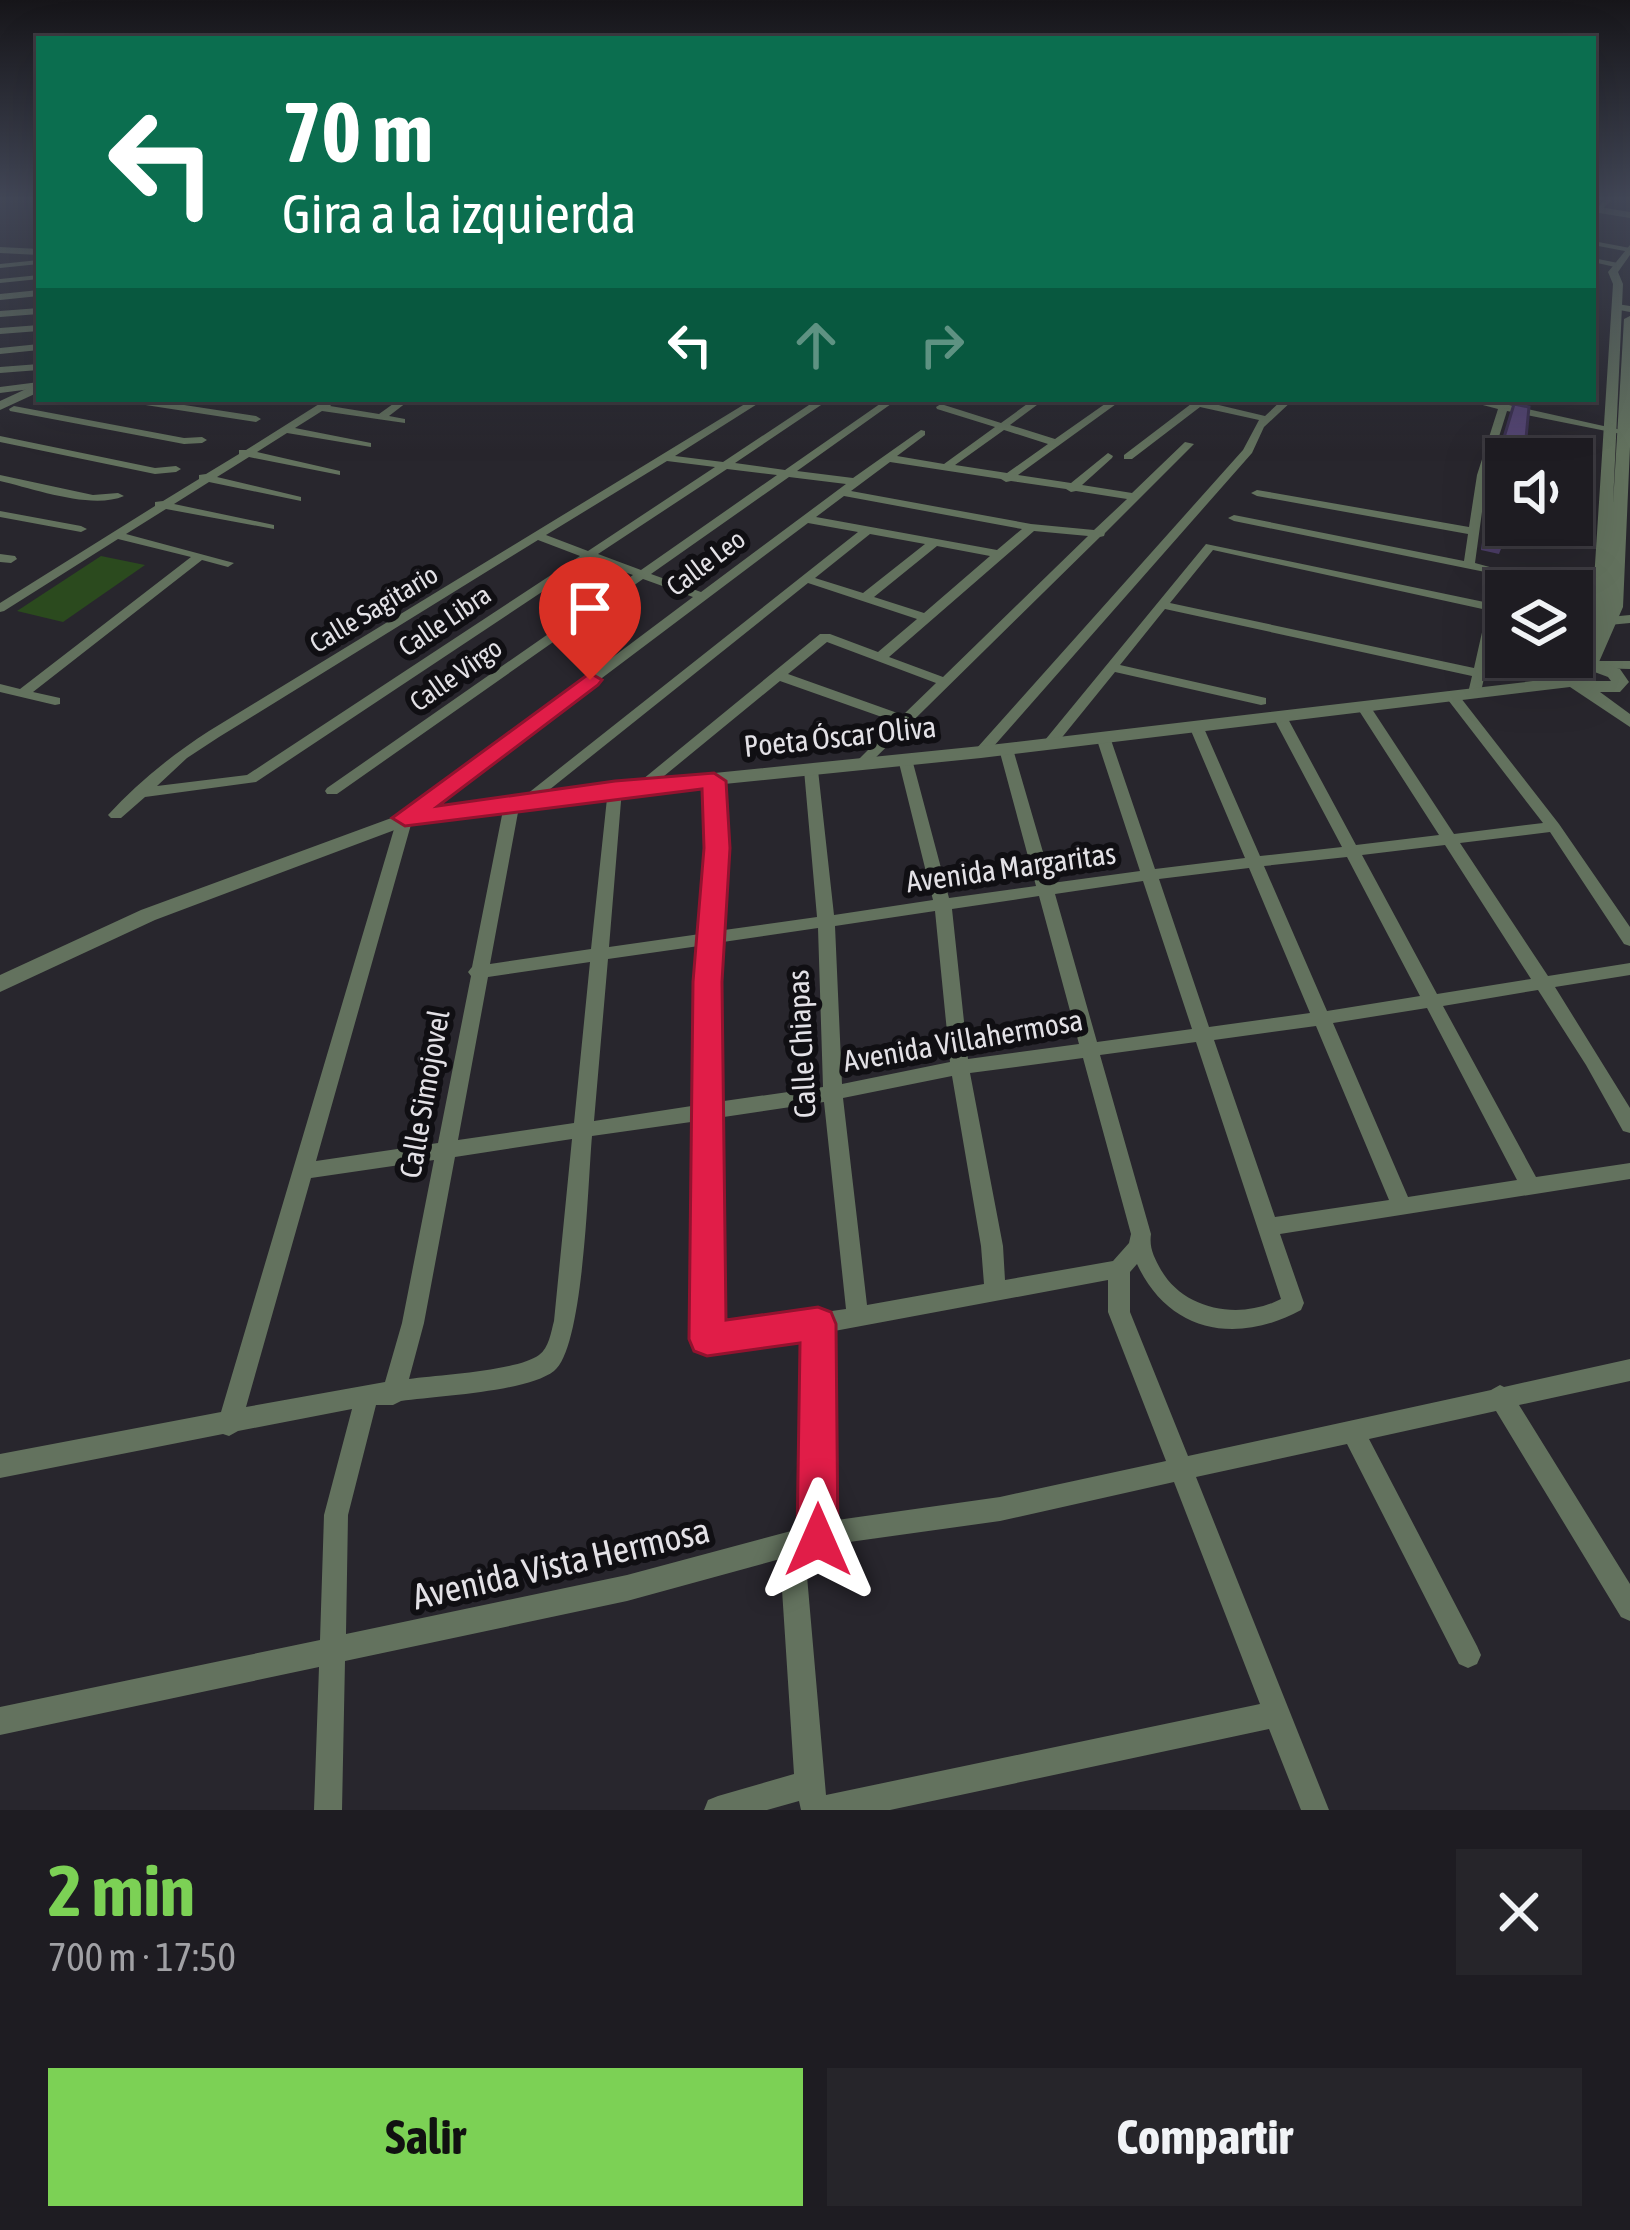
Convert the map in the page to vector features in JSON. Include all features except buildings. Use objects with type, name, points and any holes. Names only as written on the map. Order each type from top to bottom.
[{"type":"street","points":[[0,297],[36,293]]},
{"type":"street","points":[[1593,652],[1624,578],[1623,308]]},
{"type":"street","points":[[0,314],[36,310]]},
{"type":"street","points":[[1593,628],[1623,438],[1630,323]]},
{"type":"street","points":[[0,331],[36,328]]},
{"type":"street","points":[[0,351],[36,347]]},
{"type":"street","points":[[0,370],[36,367]]},
{"type":"street","points":[[0,390],[36,386]]},
{"type":"street","points":[[4,410],[36,388]]},
{"type":"street","points":[[4,410],[36,398]]},
{"type":"street","points":[[146,402],[256,419]]},
{"type":"street","points":[[380,418],[402,402]]},
{"type":"street","name":"Calle Sagitario","points":[[116,815],[214,734],[755,402]]},
{"type":"street","name":"Calle Libra","points":[[137,793],[251,779],[821,402]]},
{"type":"street","name":"Calle Virgo","points":[[332,790],[888,402]]},
{"type":"street","points":[[948,402],[940,407],[1052,442]]},
{"type":"street","points":[[946,468],[1035,402]]},
{"type":"street","points":[[1006,479],[1113,402]]},
{"type":"street","points":[[1128,458],[1200,402]]},
{"type":"street","points":[[1205,402],[1266,419]]},
{"type":"street","points":[[981,752],[1248,451],[1266,419],[1286,402]]},
{"type":"street","points":[[1469,564],[1482,475],[1504,403],[1623,438]]},
{"type":"street","points":[[0,597],[319,404],[401,421]]},
{"type":"street","points":[[4,410],[184,442],[202,440]]},
{"type":"street","points":[[280,428],[367,445]]},
{"type":"street","name":"Calle Leo","points":[[405,818],[921,433]]},
{"type":"street","points":[[0,439],[155,471],[176,469]]},
{"type":"street","points":[[861,764],[1189,444]]},
{"type":"street","points":[[242,452],[336,473]]},
{"type":"street","points":[[1071,489],[1108,456]]},
{"type":"street","points":[[668,458],[855,482]]},
{"type":"street","points":[[887,458],[1131,496]]},
{"type":"street","points":[[202,477],[297,499]]},
{"type":"street","points":[[0,478],[93,498],[118,496]]},
{"type":"street","points":[[841,492],[1031,527],[1100,534]]},
{"type":"street","points":[[1257,493],[1475,532]]},
{"type":"street","points":[[0,608],[158,504],[270,527]]},
{"type":"street","points":[[0,514],[81,529]]},
{"type":"street","points":[[1234,518],[1494,570]]},
{"type":"street","points":[[806,519],[998,554]]},
{"type":"street","points":[[880,658],[1031,527]]},
{"type":"street","points":[[518,804],[868,530]]},
{"type":"street","points":[[116,535],[227,563]]},
{"type":"street","points":[[537,536],[701,596]]},
{"type":"street","points":[[865,598],[934,543]]},
{"type":"street","points":[[1050,743],[1210,546],[1485,605]]},
{"type":"street","points":[[23,693],[199,557]]},
{"type":"street","points":[[807,579],[923,617]]},
{"type":"street","points":[[1162,605],[1478,673]]},
{"type":"street","points":[[1609,621],[1630,619]]},
{"type":"street","points":[[642,787],[825,637],[945,682]]},
{"type":"street","points":[[1475,693],[1485,640]]},
{"type":"street","points":[[1114,668],[1261,700]]},
{"type":"street","points":[[1593,672],[1624,674],[1630,703]]},
{"type":"street","name":"Poeta Óscar Oliva","points":[[1589,678],[1599,690],[1624,674]]},
{"type":"street","points":[[779,676],[905,721]]},
{"type":"street","name":"Poeta Óscar Oliva","points":[[0,984],[148,915],[405,818],[615,789],[981,752],[1452,696],[1549,678]]},
{"type":"street","points":[[1589,678],[1630,722]]},
{"type":"street","points":[[0,688],[55,701]]},
{"type":"street","points":[[1452,696],[1554,827],[1630,940]]},
{"type":"street","points":[[1363,706],[1630,1125]]},
{"type":"street","points":[[1280,717],[1532,1188]]},
{"type":"street","points":[[1196,726],[1403,1208]]},
{"type":"street","points":[[1006,748],[1140,1240],[1162,1288],[1227,1323],[1277,1314],[1293,1304],[1270,1227],[1103,737]]},
{"type":"street","points":[[905,759],[943,906],[960,1067],[992,1246],[994,1288]]},
{"type":"street","name":"Calle Chiapas","points":[[812,770],[826,922],[833,1093],[856,1314]]},
{"type":"street","points":[[714,781],[717,848],[708,938],[707,1339],[818,1324],[994,1288],[1119,1269]]},
{"type":"street","points":[[0,1468],[380,1394],[483,1383],[545,1365],[555,1354],[565,1322],[615,789]]},
{"type":"street","name":"Calle Simojovel","points":[[328,1810],[336,1515],[380,1394],[413,1323],[477,972],[518,804]]},
{"type":"street","points":[[230,1425],[405,818]]},
{"type":"street","name":"Avenida Margaritas","points":[[477,972],[1147,875],[1554,827]]},
{"type":"street","name":"Avenida Villahermosa","points":[[305,1171],[833,1093],[960,1067],[1319,1019],[1630,969]]},
{"type":"street","points":[[1270,1227],[1629,1172]]},
{"type":"street","points":[[1140,1240],[1119,1269],[1119,1312],[1315,1810]]},
{"type":"street","points":[[816,1801],[805,1543],[818,1324]]},
{"type":"street","name":"Avenida Vista Hermosa","points":[[0,1721],[627,1588],[835,1532],[1000,1509],[1354,1433],[1500,1396],[1628,1373]]},
{"type":"street","points":[[1500,1396],[1630,1608]]},
{"type":"street","points":[[1354,1433],[1468,1655]]},
{"type":"street","points":[[718,1810],[816,1801],[1276,1714]]},
{"type":"green space","points":[[101,556],[145,565],[63,622],[17,611]]},
{"type":"route","points":[[590,680],[405,818],[615,789],[714,781],[717,848],[708,938],[707,1339],[818,1324],[818,1540]]}]
